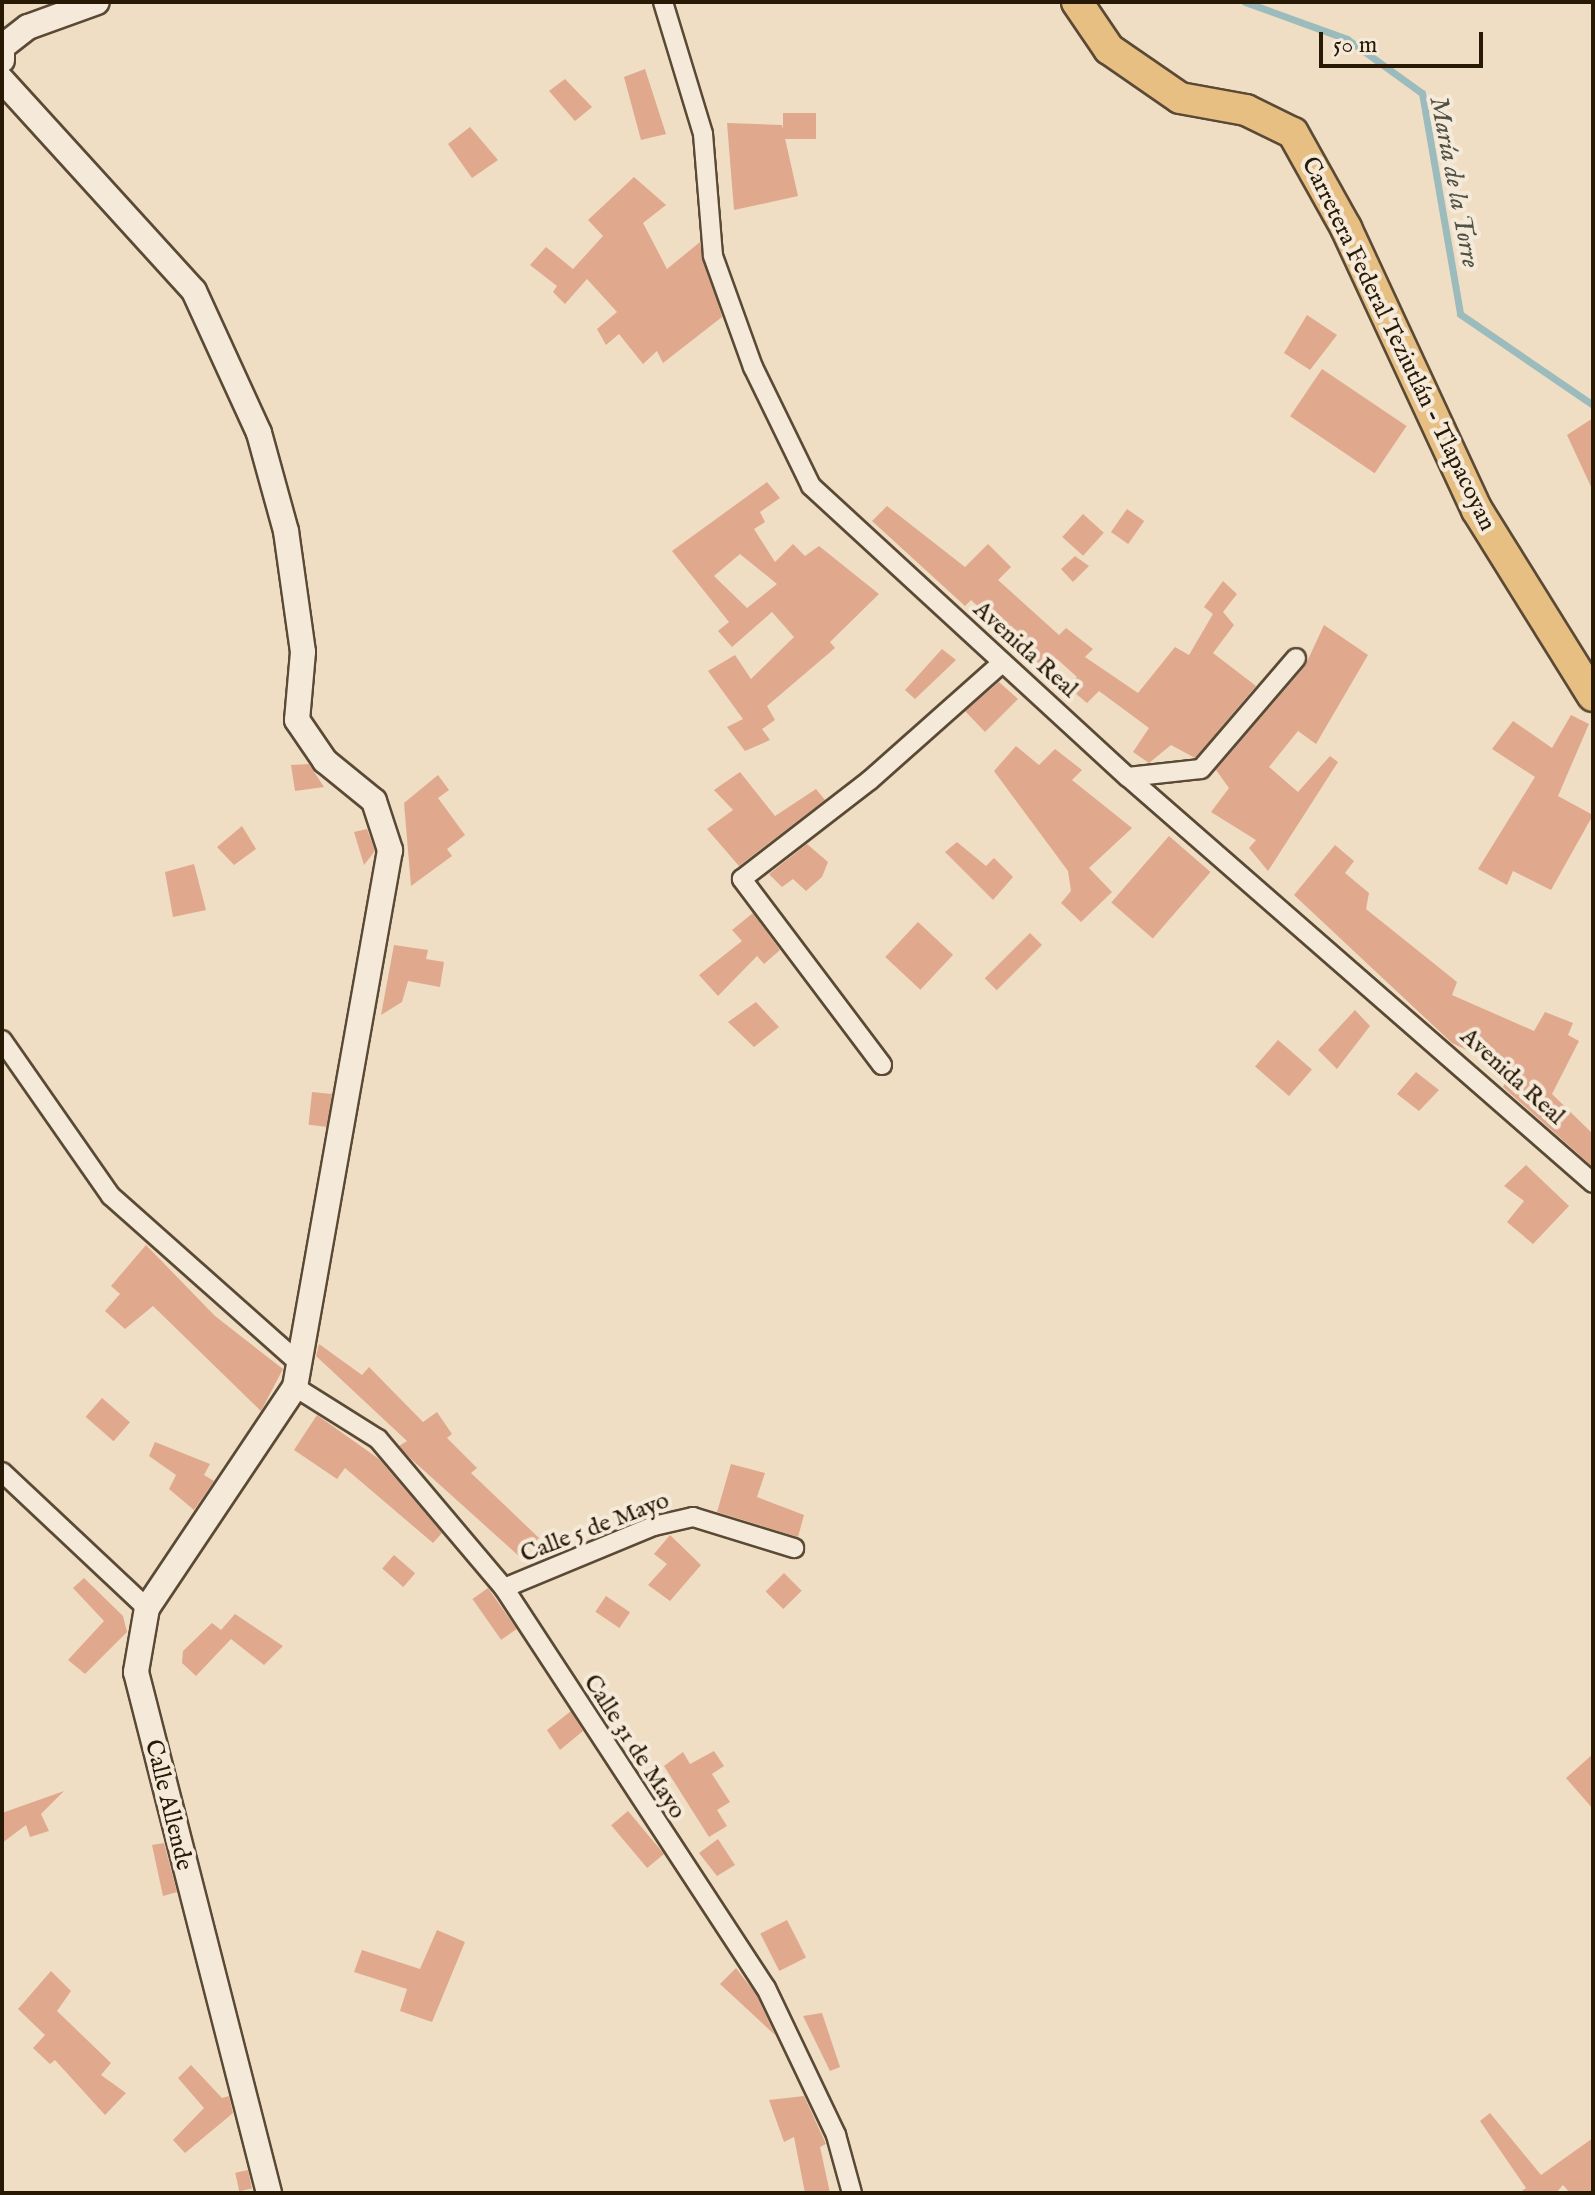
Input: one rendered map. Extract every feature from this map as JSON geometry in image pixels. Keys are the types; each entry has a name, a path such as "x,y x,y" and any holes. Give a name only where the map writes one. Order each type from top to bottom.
{"main road":[{"name":"Carretera Federal Teziutlán - Tlapacoyan","path":"1077,2 1109,49 1180,98 1246,110 1293,133 1346,228 1477,510 1593,696"}],"street":[{"path":"2,60 2,47 28,27 97,2"},
{"name":"Avenida Real","path":"663,2 703,134 713,256 753,367 811,486 1128,777 1593,1183"},
{"path":"2,80 194,291 259,433 286,531 303,652 297,720 325,761 374,801 390,850 295,1387 147,1608 2,1472"},
{"path":"1128,777 1201,769 1296,658"},
{"path":"882,1065 742,879 870,780 1002,663"},
{"path":"2,1040 111,1196 298,1362"},
{"name":"Calle 31 de Mayo","path":"295,1387 378,1439 504,1588 766,1988 836,2135 852,2193"},
{"name":"Calle 5 de Mayo","path":"504,1588 654,1526 693,1517 794,1548"},
{"name":"Calle Allende","path":"147,1608 136,1672 269,2193"}],"building":[{"path":"645,69 666,134 641,140 624,77"},
{"path":"565,79 592,107 575,121 549,91"},
{"path":"783,113 816,113 816,139 783,139"},
{"path":"727,123 782,125 798,196 734,210"},
{"path":"470,127 498,160 472,178 448,144"},
{"path":"634,177 666,205 643,223 667,269 700,242 722,317 663,363 657,351 643,364 619,334 606,345 597,329 617,312 587,279 565,304 553,292 557,286 530,265 546,247 573,269 603,236 588,220"},
{"path":"1307,315 1337,335 1310,370 1284,353"},
{"path":"1322,369 1407,426 1375,473 1290,416"},
{"path":"1593,418 1593,491 1567,435"},
{"path":"767,482 780,498 760,512 765,522 754,529 775,562 793,544 805,556 819,546 879,594 830,642 835,648 767,706 775,720 762,729 770,740 745,751 727,727 743,719 708,671 735,655 751,679 794,637 772,612 732,647 718,631 729,622 672,551","holes":["740,554 777,584 747,608 714,576"]},
{"path":"887,506 965,567 988,544 1011,567 998,580 1059,635 1066,628 1093,649 1085,657 1138,693 1175,647 1189,655 1213,614 1204,607 1223,581 1237,594 1223,612 1234,625 1213,653 1256,686 1195,758 1171,745 1149,763 1133,752 1149,728 1099,691 1087,703 1068,687 1077,677 1057,659 1046,670 971,600 965,606 872,521"},
{"path":"1127,509 1144,521 1128,544 1111,532"},
{"path":"1083,514 1104,533 1083,556 1062,537"},
{"path":"1075,556 1089,566 1073,582 1061,569"},
{"path":"1324,625 1368,655 1316,744 1298,731 1269,767 1298,792 1330,756 1338,762 1268,871 1249,848 1256,840 1211,812 1229,788 1216,770 1305,666"},
{"path":"942,649 956,660 915,699 905,690"},
{"path":"999,682 1018,699 985,732 965,711"},
{"path":"1571,715 1589,724 1558,796 1593,815 1551,890 1513,871 1507,885 1478,869 1535,777 1492,749 1513,721 1552,748"},
{"path":"1016,746 1039,765 1055,749 1082,770 1072,780 1132,828 1089,868 1112,892 1081,922 1061,903 1071,891 1068,871 994,771"},
{"path":"309,764 324,787 295,791 291,765"},
{"path":"740,772 775,816 816,789 825,800 739,866 707,829 733,810 714,790"},
{"path":"438,775 449,790 438,798 465,835 447,849 452,856 411,886 404,803"},
{"path":"242,826 256,849 234,865 217,847"},
{"path":"367,829 375,851 364,865 354,832"},
{"path":"1169,836 1211,872 1153,938 1111,902"},
{"path":"957,842 986,866 994,858 1013,877 993,900 945,852"},
{"path":"807,844 828,862 822,877 806,891 793,879 782,887 769,874"},
{"path":"1335,845 1354,861 1345,873 1369,893 1366,909 1457,982 1452,995 1534,1031 1545,1012 1573,1023 1568,1035 1579,1041 1552,1094 1593,1134 1593,1167 1503,1087 1511,1071 1452,1043 1294,895"},
{"path":"194,864 206,910 173,917 165,872"},
{"path":"753,913 780,950 764,964 757,956 718,996 699,975 742,941 732,930"},
{"path":"918,922 953,955 920,990 885,957"},
{"path":"1030,933 1042,945 997,990 985,978"},
{"path":"394,945 428,950 426,959 444,962 440,987 408,981 402,1002 381,1015"},
{"path":"756,1002 779,1027 754,1047 728,1022"},
{"path":"1355,1010 1370,1026 1337,1069 1318,1050"},
{"path":"1278,1040 1312,1070 1289,1096 1255,1066"},
{"path":"1416,1072 1439,1090 1419,1111 1397,1094"},
{"path":"312,1092 332,1094 328,1127 309,1125"},
{"path":"1526,1165 1569,1206 1533,1244 1507,1222 1524,1201 1504,1186"},
{"path":"146,1245 215,1316 283,1369 261,1411 153,1306 125,1329 105,1311 120,1294 111,1286"},
{"path":"319,1344 362,1375 369,1367 423,1422 437,1412 452,1434 447,1438 477,1468 471,1473 539,1538 520,1557 410,1458 399,1446 407,1441 316,1356"},
{"path":"102,1398 130,1422 114,1441 86,1417"},
{"path":"317,1415 379,1459 442,1533 433,1543 345,1468 337,1479 294,1450"},
{"path":"155,1442 210,1464 204,1475 214,1481 194,1510 169,1489 176,1475 149,1456"},
{"path":"731,1464 765,1473 757,1497 804,1515 798,1537 717,1512"},
{"path":"670,1535 701,1565 670,1601 648,1585 667,1564 654,1554"},
{"path":"394,1555 415,1573 403,1587 382,1569"},
{"path":"784,1573 802,1591 783,1609 766,1591"},
{"path":"84,1578 123,1616 127,1632 85,1674 68,1660 104,1621 73,1588"},
{"path":"488,1588 517,1629 501,1640 472,1599"},
{"path":"606,1596 630,1612 619,1628 595,1612"},
{"path":"235,1614 283,1646 264,1665 231,1639 196,1676 182,1663 183,1651 212,1623 221,1630"},
{"path":"571,1711 583,1731 560,1750 547,1730"},
{"path":"714,1751 724,1766 712,1774 730,1802 717,1810 727,1826 709,1837 664,1766 683,1752 690,1764"},
{"path":"1593,1754 1593,1809 1566,1778"},
{"path":"64,1791 41,1814 49,1831 30,1837 26,1825 2,1843 2,1813"},
{"path":"628,1811 664,1854 647,1868 611,1825"},
{"path":"718,1839 735,1865 717,1876 699,1853"},
{"path":"164,1843 177,1892 163,1896 152,1845"},
{"path":"787,1920 806,1957 779,1971 760,1934"},
{"path":"437,1930 465,1942 432,2022 400,2011 407,1989 354,1972 362,1950 420,1969"},
{"path":"736,1968 756,1994 775,2035 720,1984"},
{"path":"51,1971 71,1991 57,2011 111,2063 101,2075 126,2093 105,2115 55,2060 50,2064 33,2048 45,2035 18,2009"},
{"path":"822,2013 840,2067 830,2071 803,2016"},
{"path":"191,2065 222,2098 229,2096 233,2113 185,2153 173,2140 204,2108 178,2078"},
{"path":"804,2096 826,2144 820,2147 830,2193 805,2193 794,2137 784,2142 769,2100"},
{"path":"1490,2113 1541,2175 1593,2138 1593,2193 1570,2193 1563,2185 1556,2193 1519,2193 1526,2188 1480,2121"},
{"path":"248,2170 252,2189 239,2191 235,2173"}],"waterway":[{"name":"María de la Torre","path":"1245,2 1347,39 1422,93 1460,314 1593,405"}]}
